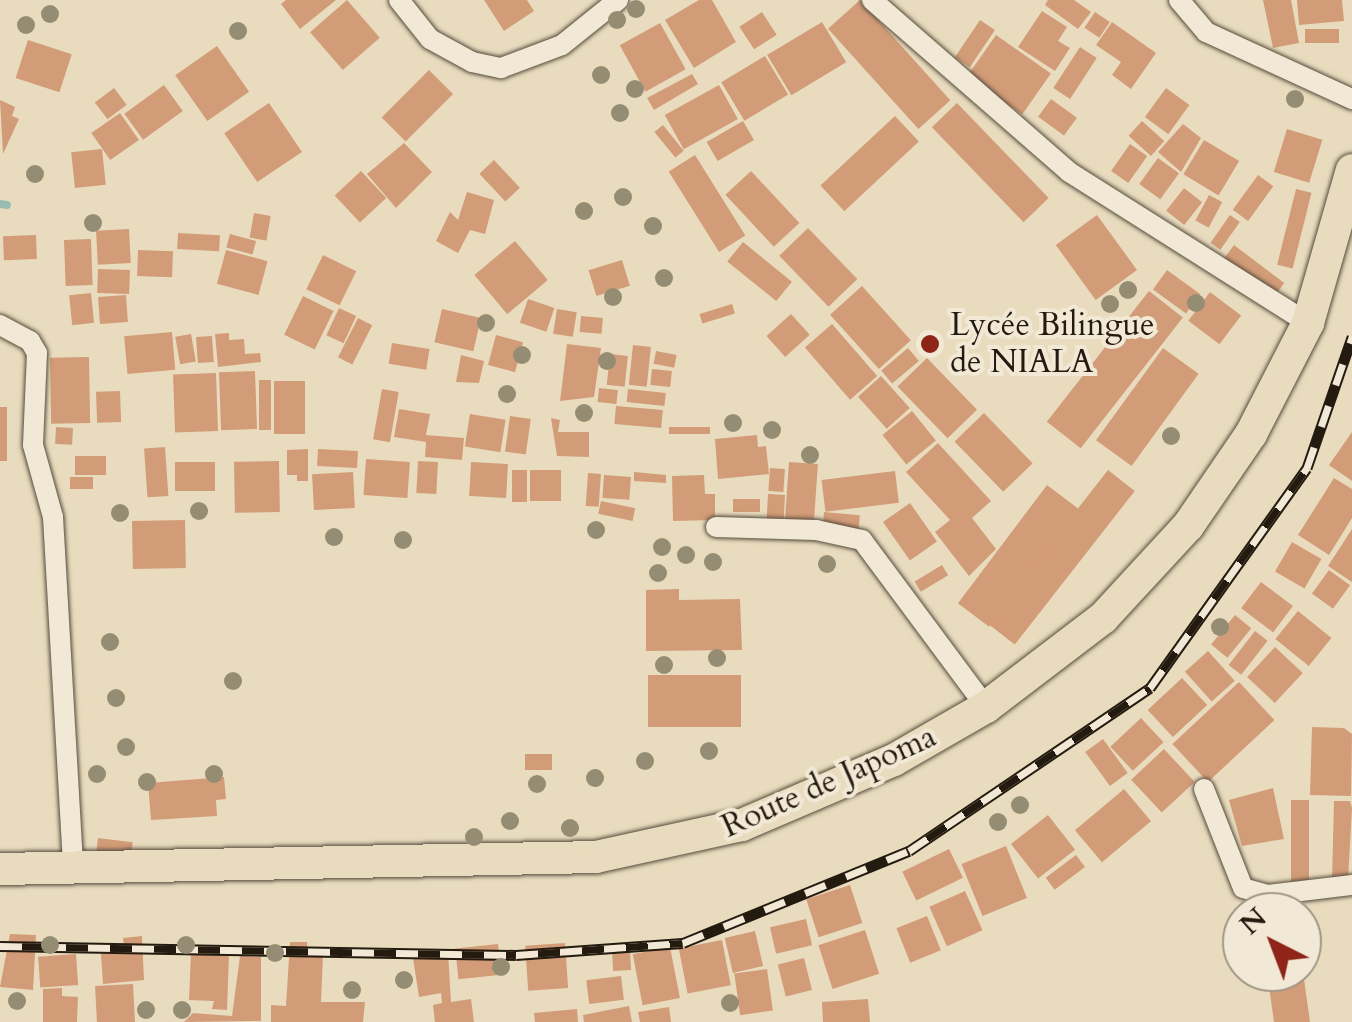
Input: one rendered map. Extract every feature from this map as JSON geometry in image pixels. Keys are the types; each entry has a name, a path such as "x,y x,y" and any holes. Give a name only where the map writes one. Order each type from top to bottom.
{"main road":[{"name":"Route de Japoma","path":"0,869 481,864 674,845 742,825 894,760 986,708 1104,618 1188,526 1251,434 1308,323 1352,170"}],"street":[{"path":"400,0 430,39 472,62 501,68 562,45 618,0"},
{"path":"872,0 1069,172 1308,323"},
{"path":"1180,0 1206,32 1352,99"},
{"path":"0,325 30,341 37,353 33,445 52,517 73,869"},
{"path":"716,526 816,530 862,540 986,708"},
{"path":"1204,789 1243,888 1268,895 1352,885"}],"building":[{"path":"286,0 336,0 300,29 281,4"},
{"path":"347,0 380,38 343,70 310,32"},
{"path":"484,0 527,0 534,11 504,31"},
{"path":"699,0 712,0 736,42 694,68 665,20"},
{"path":"860,0 950,100 918,129 828,29"},
{"path":"1048,0 1074,0 1091,12 1078,29 1045,5"},
{"path":"1263,0 1291,0 1299,43 1273,48"},
{"path":"1297,0 1342,0 1344,21 1299,25"},
{"path":"1042,11 1067,27 1058,41 1070,48 1055,71 1018,47"},
{"path":"762,12 777,35 754,49 739,27"},
{"path":"1095,12 1110,22 1099,38 1084,28"},
{"path":"980,20 995,30 970,67 955,57"},
{"path":"822,22 846,62 791,95 767,55"},
{"path":"1112,22 1156,53 1131,89 1112,75 1121,62 1096,45"},
{"path":"660,23 686,69 645,92 620,45"},
{"path":"1305,29 1339,29 1339,43 1305,43"},
{"path":"996,35 1051,73 1022,114 967,76"},
{"path":"28,40 72,54 59,92 16,78"},
{"path":"217,46 249,92 207,121 175,75"},
{"path":"1080,47 1097,58 1070,99 1053,88"},
{"path":"765,56 788,95 744,121 721,82"},
{"path":"429,70 453,94 406,141 382,117"},
{"path":"692,74 698,84 654,110 647,98"},
{"path":"164,85 183,111 143,140 124,114"},
{"path":"719,85 738,119 684,149 665,115"},
{"path":"114,88 127,105 107,119 95,102"},
{"path":"1166,88 1189,105 1168,134 1145,117"},
{"path":"1051,99 1077,118 1064,136 1038,117"},
{"path":"0,100 15,107 12,116 19,119 3,154"},
{"path":"269,103 302,152 257,182 224,133"},
{"path":"957,103 1049,198 1024,222 932,127"},
{"path":"120,113 139,140 110,160 91,133"},
{"path":"895,116 919,142 844,211 820,186"},
{"path":"743,121 754,140 718,161 707,142"},
{"path":"1142,121 1164,141 1151,156 1129,136"},
{"path":"1183,124 1201,138 1181,172 1158,152"},
{"path":"663,125 684,151 675,158 654,132"},
{"path":"1287,129 1322,140 1309,183 1274,172"},
{"path":"1204,140 1239,161 1219,195 1183,174"},
{"path":"404,143 432,172 396,208 367,174"},
{"path":"1130,144 1147,156 1128,183 1111,171"},
{"path":"102,149 106,185 75,188 71,152"},
{"path":"695,155 745,236 719,252 669,171"},
{"path":"1158,158 1179,173 1160,199 1139,184"},
{"path":"494,160 520,188 505,201 479,174"},
{"path":"361,171 386,198 360,223 335,196"},
{"path":"751,171 799,223 774,247 725,195"},
{"path":"1258,175 1273,186 1248,221 1233,210"},
{"path":"1184,188 1202,202 1184,225 1166,211"},
{"path":"1296,189 1312,193 1293,269 1277,265"},
{"path":"467,192 494,200 485,234 470,230 458,253 436,241 450,212 458,220"},
{"path":"1209,195 1222,202 1209,228 1195,221"},
{"path":"254,213 271,216 266,241 250,238"},
{"path":"1097,215 1137,270 1096,300 1056,245"},
{"path":"1230,215 1240,222 1220,250 1210,243"},
{"path":"808,228 857,279 829,307 779,256"},
{"path":"129,229 131,263 98,265 96,231"},
{"path":"178,233 220,235 219,251 177,249"},
{"path":"230,234 256,241 252,255 226,248"},
{"path":"36,235 37,259 4,260 3,236"},
{"path":"91,239 93,285 66,286 64,240"},
{"path":"515,241 548,280 507,314 474,275"},
{"path":"743,242 792,282 776,301 727,261"},
{"path":"1234,245 1284,283 1275,296 1224,258"},
{"path":"138,250 173,251 172,277 137,276"},
{"path":"226,250 268,261 258,295 217,284"},
{"path":"323,255 356,271 340,305 306,289"},
{"path":"622,260 630,286 596,296 589,270"},
{"path":"98,269 130,270 129,294 97,293"},
{"path":"1167,270 1200,294 1186,314 1153,289"},
{"path":"862,286 911,340 879,369 830,315"},
{"path":"1149,291 1183,317 1081,448 1047,422"},
{"path":"1210,292 1241,315 1219,344 1188,321"},
{"path":"91,293 94,323 72,325 69,295"},
{"path":"126,295 128,322 100,324 98,297"},
{"path":"303,296 334,311 315,350 284,335"},
{"path":"528,299 554,308 546,332 520,323"},
{"path":"732,304 735,314 702,324 699,314"},
{"path":"339,308 356,316 344,343 326,335"},
{"path":"442,309 481,318 473,351 434,342"},
{"path":"557,309 577,312 573,337 553,334"},
{"path":"791,314 810,335 785,357 766,336"},
{"path":"581,316 603,318 602,334 580,332"},
{"path":"358,318 372,325 352,364 338,357"},
{"path":"832,324 877,376 850,400 805,348"},
{"path":"172,332 175,370 127,374 124,336"},
{"path":"229,333 229,340 244,339 245,354 260,353 261,362 218,367 215,334"},
{"path":"191,334 196,362 180,364 175,337"},
{"path":"496,335 523,342 515,372 488,365"},
{"path":"212,336 214,362 198,363 196,337"},
{"path":"392,343 430,349 426,370 389,364"},
{"path":"567,344 601,348 594,397 560,401"},
{"path":"633,345 651,347 647,387 629,385"},
{"path":"908,348 919,361 892,384 881,370"},
{"path":"1163,348 1199,374 1132,466 1096,440"},
{"path":"656,351 677,355 674,368 654,364"},
{"path":"610,354 628,356 625,387 607,385"},
{"path":"461,355 484,361 479,383 456,382"},
{"path":"89,357 90,423 51,424 50,358"},
{"path":"927,358 977,410 948,438 898,386"},
{"path":"652,369 672,371 670,387 650,385"},
{"path":"255,371 257,429 221,430 219,372"},
{"path":"216,373 218,431 175,432 173,375"},
{"path":"881,376 910,408 887,429 858,397"},
{"path":"259,380 271,380 271,430 259,430"},
{"path":"274,381 305,381 305,434 274,434"},
{"path":"599,388 618,390 616,404 598,402"},
{"path":"382,389 399,392 390,442 373,439"},
{"path":"628,389 666,393 664,406 627,402"},
{"path":"120,391 121,422 97,423 96,392"},
{"path":"616,406 663,410 661,428 614,424"},
{"path":"0,407 7,407 7,461 0,461"},
{"path":"399,409 430,414 426,435 464,438 462,460 425,457 426,442 394,437"},
{"path":"912,411 936,441 906,464 882,435"},
{"path":"984,413 1033,463 1003,492 955,441"},
{"path":"470,414 506,420 500,452 465,447"},
{"path":"510,416 531,419 526,455 505,452"},
{"path":"551,418 560,420 558,432 589,432 589,457 557,456"},
{"path":"56,427 73,428 72,445 55,444"},
{"path":"669,427 710,427 710,434 669,434"},
{"path":"1352,432 1352,481 1329,465"},
{"path":"757,435 758,447 766,446 769,474 718,479 715,439"},
{"path":"938,443 991,501 972,518 996,549 969,576 935,532 950,520 906,472"},
{"path":"165,447 168,496 147,497 144,448"},
{"path":"308,449 308,481 297,481 297,475 287,475 287,450"},
{"path":"318,449 358,451 357,468 317,466"},
{"path":"75,456 106,456 106,475 75,475"},
{"path":"366,459 410,462 407,498 363,495"},
{"path":"279,461 280,512 235,513 234,462"},
{"path":"418,461 438,462 436,494 416,493"},
{"path":"175,462 215,462 215,491 175,491"},
{"path":"471,462 508,464 506,498 469,496"},
{"path":"789,462 818,464 814,524 785,522"},
{"path":"770,468 785,469 783,492 768,491"},
{"path":"512,470 527,470 527,502 512,502"},
{"path":"530,470 561,470 561,501 530,501"},
{"path":"1108,470 1135,491 1015,645 988,624"},
{"path":"895,471 899,503 825,512 822,480"},
{"path":"353,472 355,508 314,510 312,474"},
{"path":"634,472 666,475 666,483 634,481"},
{"path":"588,473 601,474 599,507 586,506"},
{"path":"604,475 631,477 629,500 602,498"},
{"path":"704,475 705,494 715,494 715,520 673,521 672,476"},
{"path":"70,477 93,477 93,489 70,489"},
{"path":"1334,478 1352,489 1352,518 1329,555 1298,535"},
{"path":"1047,485 1078,508 989,627 958,603"},
{"path":"768,494 785,495 783,526 766,525"},
{"path":"733,499 760,499 760,512 733,512"},
{"path":"601,501 635,508 633,521 598,514"},
{"path":"910,503 937,542 910,560 883,522"},
{"path":"824,512 860,515 859,530 823,527"},
{"path":"185,520 186,568 133,569 132,521"},
{"path":"1352,529 1352,582 1328,566"},
{"path":"1292,542 1321,559 1304,588 1275,571"},
{"path":"942,565 948,575 921,592 915,581"},
{"path":"1329,570 1350,585 1333,609 1312,593"},
{"path":"1261,582 1293,606 1273,632 1241,608"},
{"path":"679,589 679,600 740,599 742,650 646,651 646,590"},
{"path":"1298,611 1331,638 1309,666 1275,639"},
{"path":"1235,615 1251,628 1227,658 1211,645"},
{"path":"1255,631 1268,641 1241,675 1229,665"},
{"path":"1275,647 1303,673 1275,703 1247,677"},
{"path":"1208,651 1235,681 1212,701 1185,672"},
{"path":"648,675 741,675 741,727 648,727"},
{"path":"1182,678 1207,705 1173,737 1148,710"},
{"path":"1239,682 1274,720 1208,782 1172,744"},
{"path":"1141,718 1164,742 1133,771 1110,747"},
{"path":"1312,727 1344,728 1352,734 1351,796 1310,795"},
{"path":"1103,739 1128,773 1110,786 1085,752"},
{"path":"1164,749 1195,782 1162,813 1131,780"},
{"path":"525,754 552,754 552,770 525,770"},
{"path":"224,777 226,799 216,800 217,816 151,820 148,783"},
{"path":"1273,788 1284,839 1242,846 1229,800"},
{"path":"1124,789 1151,821 1102,862 1075,830"},
{"path":"1291,800 1309,800 1309,883 1291,883"},
{"path":"1334,801 1350,801 1352,808 1348,880 1332,879"},
{"path":"1048,815 1075,850 1038,879 1011,844"},
{"path":"98,838 133,842 131,855 96,851"},
{"path":"1006,846 1027,898 982,916 961,864"},
{"path":"949,849 963,878 916,901 902,872"},
{"path":"1076,855 1085,867 1055,890 1046,878"},
{"path":"850,885 862,923 819,937 806,899"},
{"path":"965,891 982,930 947,946 929,907"},
{"path":"927,916 941,950 910,963 896,928"},
{"path":"806,919 812,945 776,954 770,927"},
{"path":"865,930 879,974 833,989 818,945"},
{"path":"755,931 763,966 733,973 725,938"},
{"path":"10,934 36,935 33,990 0,987"},
{"path":"142,936 144,980 103,984 101,954 125,952 123,938"},
{"path":"722,940 731,985 688,994 679,948"},
{"path":"290,942 307,942 308,953 323,954 321,1002 365,1002 363,1022 271,1022 271,1005 286,1006"},
{"path":"565,943 568,988 528,991 525,946"},
{"path":"498,944 501,975 458,979 455,948"},
{"path":"670,947 680,998 643,1005 633,954"},
{"path":"630,950 631,970 613,971 612,951"},
{"path":"448,952 451,1002 471,999 474,1022 435,1022 433,1005 442,1003 441,993 419,997 413,958"},
{"path":"191,953 229,955 227,1010 212,1009 214,1001 189,1000"},
{"path":"76,954 78,985 40,988 38,957"},
{"path":"240,956 261,957 261,1021 184,1022 193,1013 232,1016"},
{"path":"804,958 812,990 786,997 778,965"},
{"path":"767,969 773,1011 740,1015 734,974"},
{"path":"621,976 624,1000 589,1004 586,980"},
{"path":"133,984 135,1022 97,1022 95,986"},
{"path":"62,988 62,996 78,997 77,1022 43,1022 43,989"},
{"path":"1270,992 1306,992 1310,1022 1274,1022"},
{"path":"868,999 870,1022 823,1022 822,1002"},
{"path":"629,1006 632,1022 584,1022 583,1015"},
{"path":"669,1007 671,1022 640,1022 638,1012"},
{"path":"577,1009 578,1022 535,1022 534,1013"}],"waterway":[{"path":"0,204 7,205"}],"railway":[{"path":"0,946 516,955 683,943 909,851 1150,688 1307,468 1352,337"}],"place":[{"name":"Lycée Bilingue de NIALA","path":"930,344"}]}
